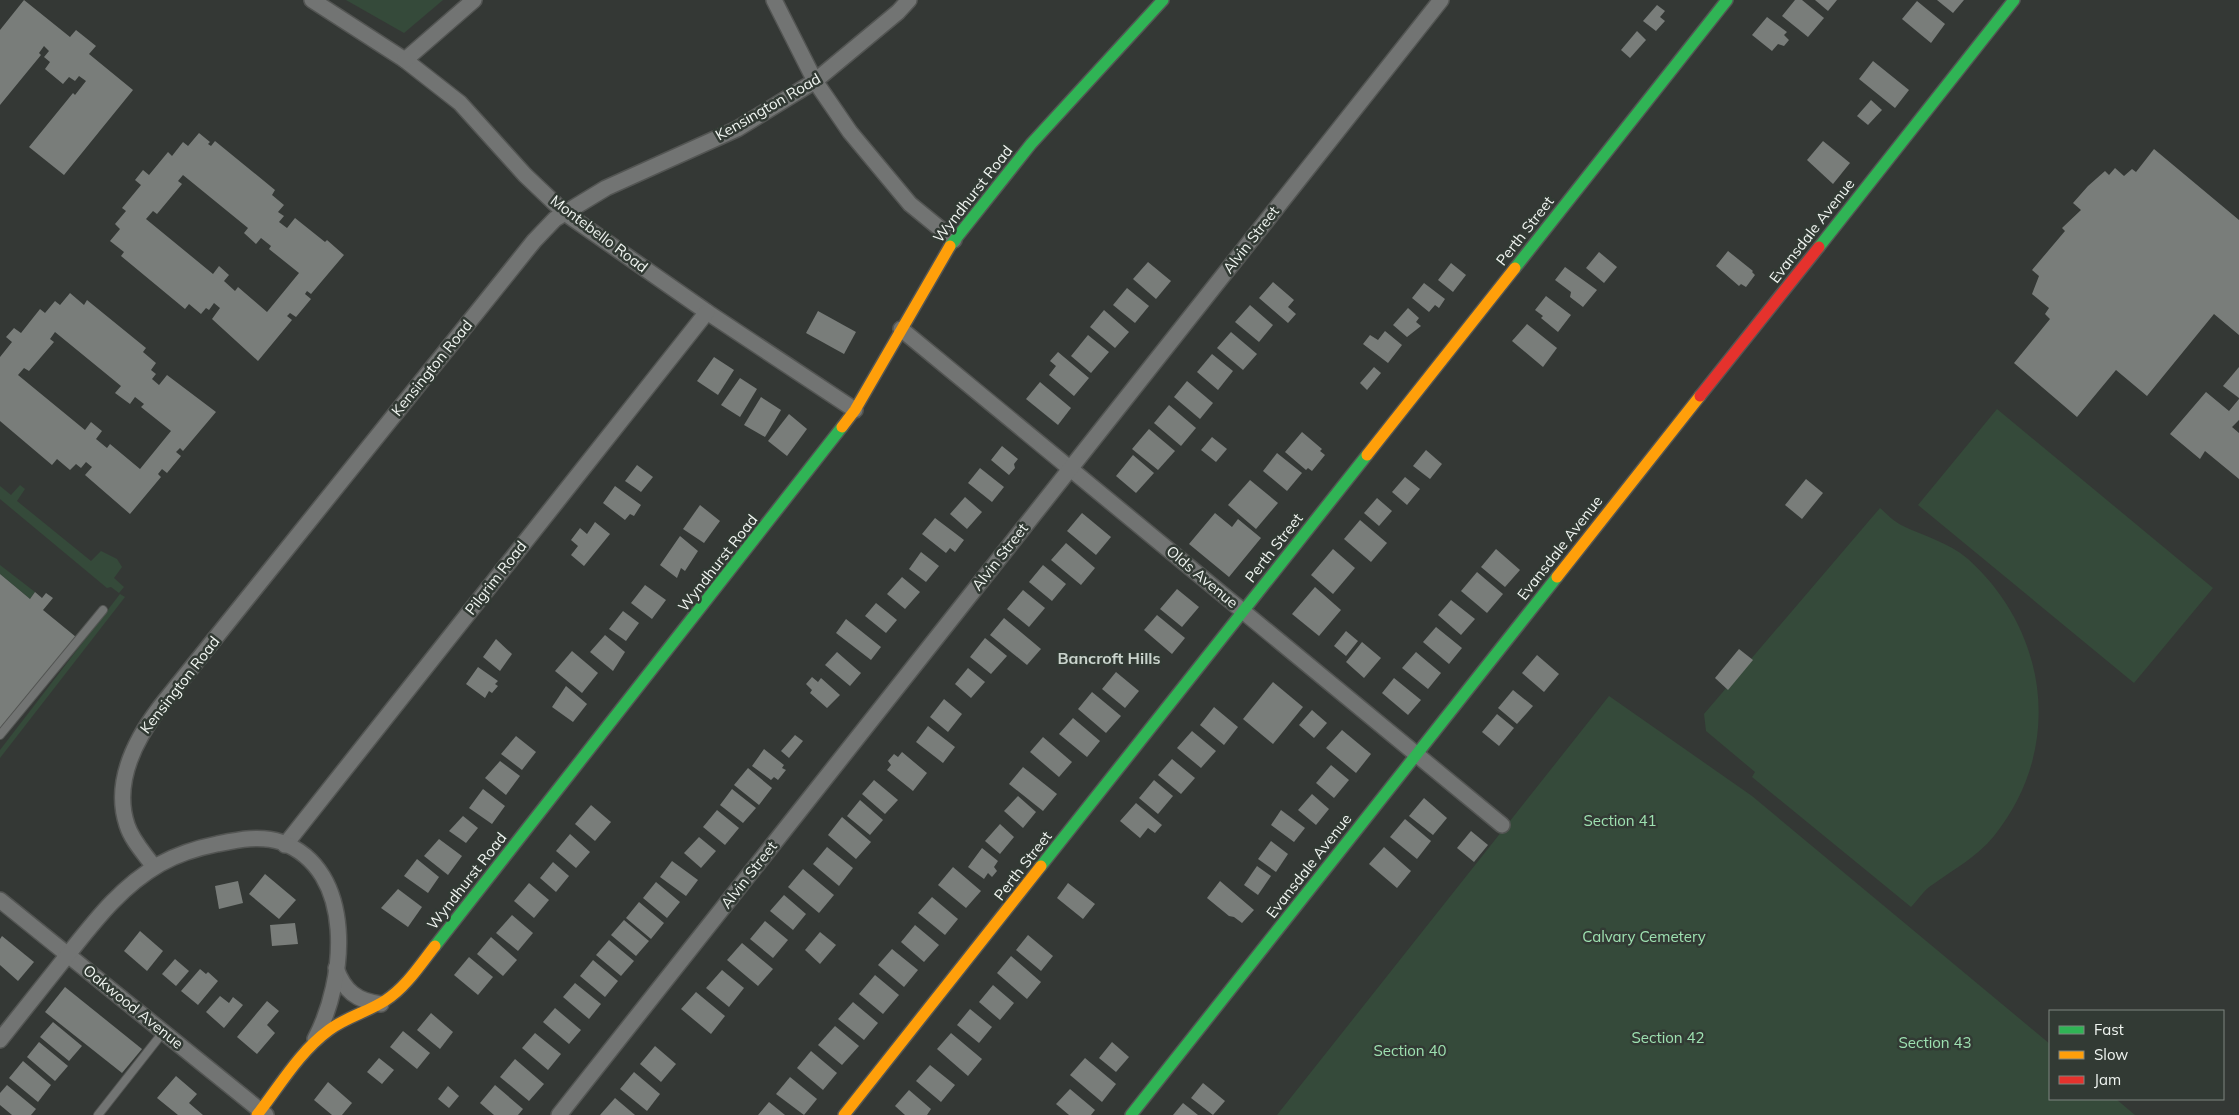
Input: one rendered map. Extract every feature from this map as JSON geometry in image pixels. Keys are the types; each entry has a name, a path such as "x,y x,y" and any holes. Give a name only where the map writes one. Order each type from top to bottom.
{"street":[{"name":"Montebello Road","path":"312,0 405,60 460,103 525,175 566,213 707,312 855,410"},
{"path":"405,60 474,0"},
{"path":"774,0 815,81 867,156 910,204 954,240"},
{"name":"Kensington Road","path":"154,867 132,836 124,812 124,783 127,768 143,732 160,707 534,241 555,219 606,188 737,129 815,81 898,12 909,0"},
{"name":"Wyndhurst Road","path":"261,1114 312,1046 331,1029 396,995 415,972 809,472 855,410 954,240 1031,144 1163,0"},
{"name":"Alvin Street","path":"559,1115 1441,0"},
{"name":"Perth Street","path":"844,1115 1727,0"},
{"name":"Evansdale Avenue","path":"1130,1115 2014,0"},
{"name":"Pilgrim Road","path":"285,844 707,312"},
{"name":"Olds Avenue","path":"901,329 1502,825"},
{"path":"0,1040 115,898 142,875 174,856 191,850 234,840 267,840 285,844 303,854 325,878 333,901 338,924 336,968 328,1010 312,1046"},
{"name":"Oakwood Avenue","path":"0,900 164,1031 261,1114"},
{"path":"336,968 346,990 362,1001 381,1004"}],"lane":[{"path":"0,735 103,610"},
{"path":"98,1115 164,1031"}],"green space":[{"path":"346,0 443,0 404,33"},
{"path":"1997,409 2213,588 2134,683 1918,505"},
{"path":"20,485 25,489 17,501 91,561 101,551 117,559 122,567 114,578 124,587 119,593 111,587 107,588 0,499 0,486 11,495"},
{"path":"1880,508 1901,525 1960,553 1995,588 2016,621 2030,656 2038,692 2038,729 2031,766 2016,802 1994,836 1973,857 1929,887 1911,907 1752,777 1755,772 1706,731 1704,714"},
{"path":"0,565 35,592 30,599 0,574"},
{"path":"120,594 125,597 0,758 0,750"},
{"name":"Calvary Cemetery","path":"1609,696 1752,796 2049,1043 2049,1100 2117,1100 2135,1115 1277,1115"}],"building":[{"path":"24,0 70,37 76,30 96,46 89,54 133,90 64,175 29,147 73,93 75,95 86,81 79,76 75,81 69,77 63,84 45,69 50,62 44,57 49,51 44,46 39,53 41,55 0,105 0,30"},
{"path":"1795,0 1802,0 1824,18 1808,37 1782,16"},
{"path":"1815,0 1837,0 1828,11"},
{"path":"1937,0 1964,0 1953,13"},
{"path":"1917,1 1945,24 1931,43 1902,19"},
{"path":"1657,5 1665,11 1660,17 1665,21 1656,31 1643,21"},
{"path":"1767,17 1787,32 1784,35 1789,40 1784,46 1778,44 1772,51 1752,35"},
{"path":"1637,31 1646,40 1630,58 1621,50"},
{"path":"1873,61 1909,90 1895,108 1859,79"},
{"path":"1871,100 1882,110 1868,125 1857,116"},
{"path":"199,133 210,142 208,144 211,146 215,141 275,190 272,195 284,205 278,212 284,216 279,222 287,228 295,218 325,242 327,240 344,255 311,294 307,291 305,294 311,299 296,317 290,313 287,316 292,320 258,361 212,319 220,308 214,303 209,310 206,308 201,314 189,304 185,309 121,256 124,252 110,241 120,229 115,224 126,211 122,208 141,185 135,180 143,170 149,175 168,152 172,156 183,142 188,146","holes":["183,175 248,228 244,233 256,244 261,238 271,246 269,249 299,273 267,312 238,287 235,291 224,281 229,275 219,266 213,274 146,219 153,211 157,214 182,184 178,181"]},
{"path":"1823,141 1850,163 1833,184 1807,160"},
{"path":"2154,149 2239,220 2239,335 2214,314 2147,396 2116,370 2077,417 2014,363 2050,319 2045,314 2049,308 2032,294 2039,276 2032,270 2065,231 2062,228 2081,210 2073,203 2088,186 2105,171 2109,175 2115,168 2124,176 2132,169 2136,172"},
{"path":"1728,251 1753,271 1755,275 1746,287 1741,284 1739,286 1716,266"},
{"path":"1599,252 1617,267 1604,283 1586,268"},
{"path":"1148,262 1171,281 1156,299 1133,279"},
{"path":"1451,263 1466,275 1453,292 1438,280"},
{"path":"1565,267 1597,290 1583,307 1570,297 1571,292 1555,280"},
{"path":"1273,282 1294,300 1288,307 1296,314 1288,323 1259,298"},
{"path":"1424,283 1445,299 1439,308 1435,305 1429,312 1412,298"},
{"path":"1127,288 1149,306 1135,323 1113,305"},
{"path":"70,293 84,305 87,300 146,348 143,352 156,363 151,370 156,374 152,379 159,385 167,375 216,412 183,451 180,448 176,452 181,456 167,473 162,469 158,474 161,477 130,514 85,475 92,467 86,462 81,468 76,464 70,470 57,459 52,465 0,421 0,357 12,342 6,337 14,328 21,333 40,309 45,313 55,301 60,305","holes":["55,332 121,386 115,393 130,404 135,397 144,404 141,407 171,431 140,469 110,444 107,448 96,439 102,431 91,422 85,430 18,375 24,368 29,371 54,342 50,339"]},
{"path":"1546,296 1571,315 1558,332 1541,318 1543,316 1535,310"},
{"path":"1250,305 1273,325 1259,342 1235,322"},
{"path":"1408,308 1419,318 1416,322 1421,326 1407,337 1393,325"},
{"path":"1104,310 1129,332 1115,348 1090,327"},
{"path":"818,311 856,332 844,354 806,333"},
{"path":"1527,324 1557,348 1543,367 1512,341"},
{"path":"1385,331 1402,345 1388,363 1363,344 1370,335 1378,340"},
{"path":"1231,332 1257,354 1243,370 1217,348"},
{"path":"1088,335 1109,352 1091,373 1071,356"},
{"path":"1058,352 1089,378 1074,396 1049,375 1056,366 1050,361"},
{"path":"1212,354 1233,371 1218,390 1197,372"},
{"path":"714,357 734,370 718,395 697,381"},
{"path":"1374,367 1381,373 1367,390 1360,383"},
{"path":"2239,367 2239,398 2223,386"},
{"path":"740,378 757,389 740,417 721,405"},
{"path":"1187,381 1213,403 1200,419 1174,397"},
{"path":"1040,382 1071,408 1058,425 1026,399"},
{"path":"2206,392 2229,411 2239,399 2239,420 2232,427 2239,433 2239,479 2205,451 2200,459 2170,434"},
{"path":"761,397 781,410 765,437 744,425"},
{"path":"1169,405 1196,428 1181,446 1154,423"},
{"path":"789,414 807,429 787,456 768,441"},
{"path":"1149,429 1175,451 1158,470 1132,449"},
{"path":"1302,432 1322,449 1320,451 1325,455 1312,471 1308,468 1306,470 1285,452"},
{"path":"1212,437 1227,449 1216,462 1201,450"},
{"path":"1002,446 1018,459 1014,464 1015,468 1009,475 991,460"},
{"path":"1426,450 1442,464 1430,479 1413,466"},
{"path":"1277,453 1302,473 1287,491 1263,471"},
{"path":"1133,455 1154,473 1136,493 1116,476"},
{"path":"637,465 653,477 641,492 625,481"},
{"path":"980,468 1004,487 992,502 968,483"},
{"path":"1405,477 1420,489 1407,505 1392,492"},
{"path":"1806,479 1823,493 1802,519 1785,505"},
{"path":"1250,480 1278,503 1256,529 1228,505"},
{"path":"615,486 641,505 634,516 630,514 625,520 603,503"},
{"path":"965,497 982,512 967,529 950,514"},
{"path":"1377,498 1392,511 1379,526 1364,513"},
{"path":"700,505 720,521 704,543 683,529"},
{"path":"1082,513 1111,537 1096,555 1067,531"},
{"path":"1215,513 1232,527 1238,519 1261,538 1229,577 1189,544"},
{"path":"935,518 964,540 955,552 950,548 946,553 922,534"},
{"path":"1360,520 1387,543 1371,562 1344,539"},
{"path":"595,522 610,534 584,566 571,555 578,546 571,540 580,528 587,534"},
{"path":"680,536 698,551 685,571 681,568 677,578 660,565"},
{"path":"1066,543 1095,568 1081,585 1051,560"},
{"path":"1333,549 1355,568 1333,594 1311,575"},
{"path":"1496,549 1520,570 1505,587 1481,567"},
{"path":"921,552 939,566 926,582 909,569"},
{"path":"1043,565 1066,584 1052,601 1029,582"},
{"path":"1477,572 1503,594 1487,613 1461,591"},
{"path":"0,574 30,599 35,592 42,598 46,593 53,598 43,610 76,637 0,728"},
{"path":"902,577 920,592 905,609 887,594"},
{"path":"645,585 666,600 652,619 631,603"},
{"path":"1315,587 1341,610 1319,636 1292,614"},
{"path":"1177,589 1199,607 1182,627 1160,609"},
{"path":"1023,590 1045,608 1029,627 1007,609"},
{"path":"1451,600 1475,619 1461,635 1438,615"},
{"path":"876,603 897,620 886,633 865,616"},
{"path":"623,611 639,623 626,641 609,629"},
{"path":"1157,615 1185,638 1172,654 1144,630"},
{"path":"1004,618 1041,649 1027,665 990,635"},
{"path":"846,619 881,647 871,660 836,633"},
{"path":"1436,627 1462,648 1449,664 1423,642"},
{"path":"1346,631 1358,641 1346,656 1334,646"},
{"path":"605,635 625,652 613,671 590,652"},
{"path":"985,638 1007,656 991,674 970,657"},
{"path":"496,639 512,654 500,671 483,657"},
{"path":"1362,642 1381,658 1364,678 1346,662"},
{"path":"1739,649 1753,660 1728,690 1715,678"},
{"path":"572,651 598,673 582,693 555,671"},
{"path":"837,652 861,673 850,686 825,665"},
{"path":"1416,652 1441,673 1428,689 1402,668"},
{"path":"1537,655 1559,674 1544,692 1522,673"},
{"path":"478,667 498,681 495,684 498,686 492,693 489,691 485,698 466,684"},
{"path":"968,668 985,682 971,698 955,684"},
{"path":"1116,672 1139,691 1125,708 1102,689"},
{"path":"812,677 818,682 821,678 840,695 827,708 810,693 812,690 806,684"},
{"path":"1394,678 1421,700 1408,715 1382,693"},
{"path":"1273,682 1303,707 1273,744 1243,719"},
{"path":"566,686 587,704 573,722 552,707"},
{"path":"1513,690 1533,706 1517,724 1498,708"},
{"path":"1092,692 1121,716 1106,733 1078,709"},
{"path":"944,699 962,714 948,732 930,717"},
{"path":"1214,707 1238,727 1224,745 1200,725"},
{"path":"1312,710 1327,723 1314,738 1299,725"},
{"path":"1497,714 1514,728 1499,746 1482,732"},
{"path":"1073,718 1100,741 1087,757 1059,734"},
{"path":"928,726 955,747 943,763 916,742"},
{"path":"1342,730 1371,754 1356,773 1326,748"},
{"path":"1192,731 1216,751 1201,768 1177,748"},
{"path":"795,735 803,741 789,758 781,751"},
{"path":"516,736 536,752 522,770 501,754"},
{"path":"1043,737 1072,762 1059,777 1030,752"},
{"path":"764,749 784,765 782,768 786,770 778,780 774,777 771,780 752,766"},
{"path":"902,752 927,773 913,791 887,770 891,765 888,761 894,754 898,757"},
{"path":"1172,759 1195,778 1181,794 1158,775"},
{"path":"500,761 520,776 506,795 485,778"},
{"path":"1331,765 1349,780 1334,798 1316,783"},
{"path":"1023,767 1057,794 1043,811 1009,784"},
{"path":"748,768 772,788 759,805 734,785"},
{"path":"874,780 898,800 885,814 862,794"},
{"path":"1154,780 1173,796 1158,814 1139,798"},
{"path":"483,789 505,806 492,824 469,808"},
{"path":"732,789 756,808 743,823 720,805"},
{"path":"1312,794 1329,809 1316,825 1298,810"},
{"path":"1018,796 1036,812 1023,828 1004,811"},
{"path":"1424,798 1447,818 1433,835 1409,816"},
{"path":"860,800 883,820 870,835 847,816"},
{"path":"1136,803 1162,825 1155,833 1148,828 1140,838 1120,821"},
{"path":"591,805 611,822 595,841 575,824"},
{"path":"717,810 739,828 725,845 703,827"},
{"path":"1281,810 1305,828 1294,842 1271,825"},
{"path":"463,816 478,828 466,843 449,831"},
{"path":"842,817 871,842 856,859 828,835"},
{"path":"1405,819 1431,841 1417,859 1390,837"},
{"path":"1000,824 1014,837 1000,854 985,841"},
{"path":"1471,831 1488,845 1474,862 1457,848"},
{"path":"570,834 590,852 576,868 556,851"},
{"path":"699,837 716,851 701,868 684,853"},
{"path":"439,839 462,856 448,875 424,856"},
{"path":"1271,841 1288,854 1276,872 1258,859"},
{"path":"827,847 853,868 839,886 813,864"},
{"path":"1384,847 1411,871 1397,888 1369,864"},
{"path":"982,848 998,861 994,867 997,871 992,877 988,873 984,879 968,867"},
{"path":"417,859 439,877 428,893 404,876"},
{"path":"672,861 698,880 686,896 660,877"},
{"path":"553,862 569,876 556,892 540,878"},
{"path":"1257,866 1271,876 1258,895 1244,885"},
{"path":"953,867 981,891 966,908 938,885"},
{"path":"803,869 834,895 819,913 788,887"},
{"path":"265,874 296,900 279,919 249,894"},
{"path":"238,881 243,903 219,909 215,886"},
{"path":"1220,881 1254,910 1242,923 1229,916 1207,898"},
{"path":"656,882 680,902 667,918 643,898"},
{"path":"529,883 549,900 534,918 514,901"},
{"path":"1068,883 1095,904 1083,919 1057,898"},
{"path":"398,889 422,907 408,927 381,908"},
{"path":"784,895 806,914 793,930 770,911"},
{"path":"932,897 958,919 945,935 918,913"},
{"path":"639,902 664,923 651,939 626,918"},
{"path":"512,915 533,933 518,951 496,933"},
{"path":"624,920 649,941 636,956 611,935"},
{"path":"765,921 788,940 773,958 750,939"},
{"path":"295,923 298,944 272,946 270,925"},
{"path":"915,925 939,945 924,962 901,942"},
{"path":"140,931 163,951 147,971 124,951"},
{"path":"820,932 836,945 820,964 805,950"},
{"path":"1028,935 1053,956 1041,971 1016,950"},
{"path":"2,936 34,962 18,981 0,965 0,939"},
{"path":"491,937 517,960 503,976 477,954"},
{"path":"609,940 634,961 621,976 596,955"},
{"path":"742,943 773,969 758,986 727,960"},
{"path":"892,949 918,970 904,987 878,965"},
{"path":"1011,956 1041,982 1027,999 997,973"},
{"path":"469,957 493,977 478,995 454,975"},
{"path":"175,959 189,971 176,986 162,974"},
{"path":"593,960 618,981 605,997 580,976"},
{"path":"200,969 206,974 208,972 218,981 198,1005 181,991"},
{"path":"722,970 744,988 729,1007 706,988"},
{"path":"875,975 899,995 883,1014 859,994"},
{"path":"575,983 601,1004 589,1019 563,997"},
{"path":"993,985 1014,1003 1000,1020 979,1002"},
{"path":"65,987 142,1049 122,1073 45,1012"},
{"path":"696,992 725,1016 711,1034 681,1009"},
{"path":"220,996 229,1003 233,997 243,1005 224,1028 206,1012"},
{"path":"267,1001 279,1011 267,1025 275,1033 257,1054 237,1037"},
{"path":"853,1002 878,1023 864,1040 838,1019"},
{"path":"555,1008 581,1030 569,1044 543,1022"},
{"path":"970,1009 992,1027 979,1043 957,1025"},
{"path":"431,1013 453,1032 440,1049 417,1030"},
{"path":"53,1022 82,1046 69,1061 40,1037"},
{"path":"835,1026 859,1046 842,1065 818,1045"},
{"path":"403,1031 430,1053 417,1069 390,1047"},
{"path":"535,1033 561,1054 548,1070 522,1048"},
{"path":"951,1033 982,1059 968,1076 937,1049"},
{"path":"39,1042 68,1066 55,1081 27,1057"},
{"path":"1112,1042 1129,1057 1116,1072 1099,1058"},
{"path":"655,1046 676,1064 661,1082 640,1064"},
{"path":"811,1051 837,1073 823,1090 797,1068"},
{"path":"379,1058 394,1070 382,1084 367,1072"},
{"path":"1085,1058 1116,1084 1102,1102 1070,1075"},
{"path":"515,1059 544,1084 529,1101 500,1077"},
{"path":"23,1061 51,1085 38,1102 9,1078"},
{"path":"930,1065 955,1085 941,1102 916,1081"},
{"path":"634,1072 660,1094 647,1111 620,1089"},
{"path":"176,1076 197,1094 189,1103 203,1115 178,1115 157,1098"},
{"path":"790,1077 817,1099 804,1115 776,1094"},
{"path":"328,1082 352,1103 342,1115 332,1115 314,1100"},
{"path":"1203,1083 1225,1101 1213,1115 1191,1098"},
{"path":"7,1085 36,1109 31,1115 12,1115 0,1105 0,1093"},
{"path":"495,1085 523,1109 518,1115 494,1115 480,1103"},
{"path":"448,1086 459,1096 449,1108 438,1099"},
{"path":"1070,1089 1095,1110 1091,1115 1069,1115 1056,1104"},
{"path":"909,1090 931,1109 927,1115 905,1115 895,1106"},
{"path":"615,1098 635,1115 600,1115"},
{"path":"769,1102 785,1115 758,1115"},
{"path":"1183,1103 1198,1115 1173,1115"}],"traffic: fast":[{"path":"950,246 1031,144 1163,0"},
{"path":"1515,268 1727,0"},
{"path":"1819,247 2014,0"},
{"path":"435,946 842,427"},
{"path":"1041,866 1367,455"},
{"path":"1131,1115 1557,577"}],"traffic: slow":[{"path":"842,427 855,410 950,246"},
{"path":"1367,455 1515,268"},
{"path":"1557,577 1700,396"},
{"path":"844,1115 1041,866"},
{"path":"257,1115 290,1070 318,1039 336,1025 393,995 435,946"}],"traffic: jam":[{"path":"1700,396 1819,247"}],"district":[{"name":"Bancroft Hills","path":"1109,658"}],"park label":[{"name":"Section 41","path":"1620,821"},
{"name":"Section 42","path":"1668,1038"},
{"name":"Section 43","path":"1935,1043"},
{"name":"Section 40","path":"1410,1051"}]}
